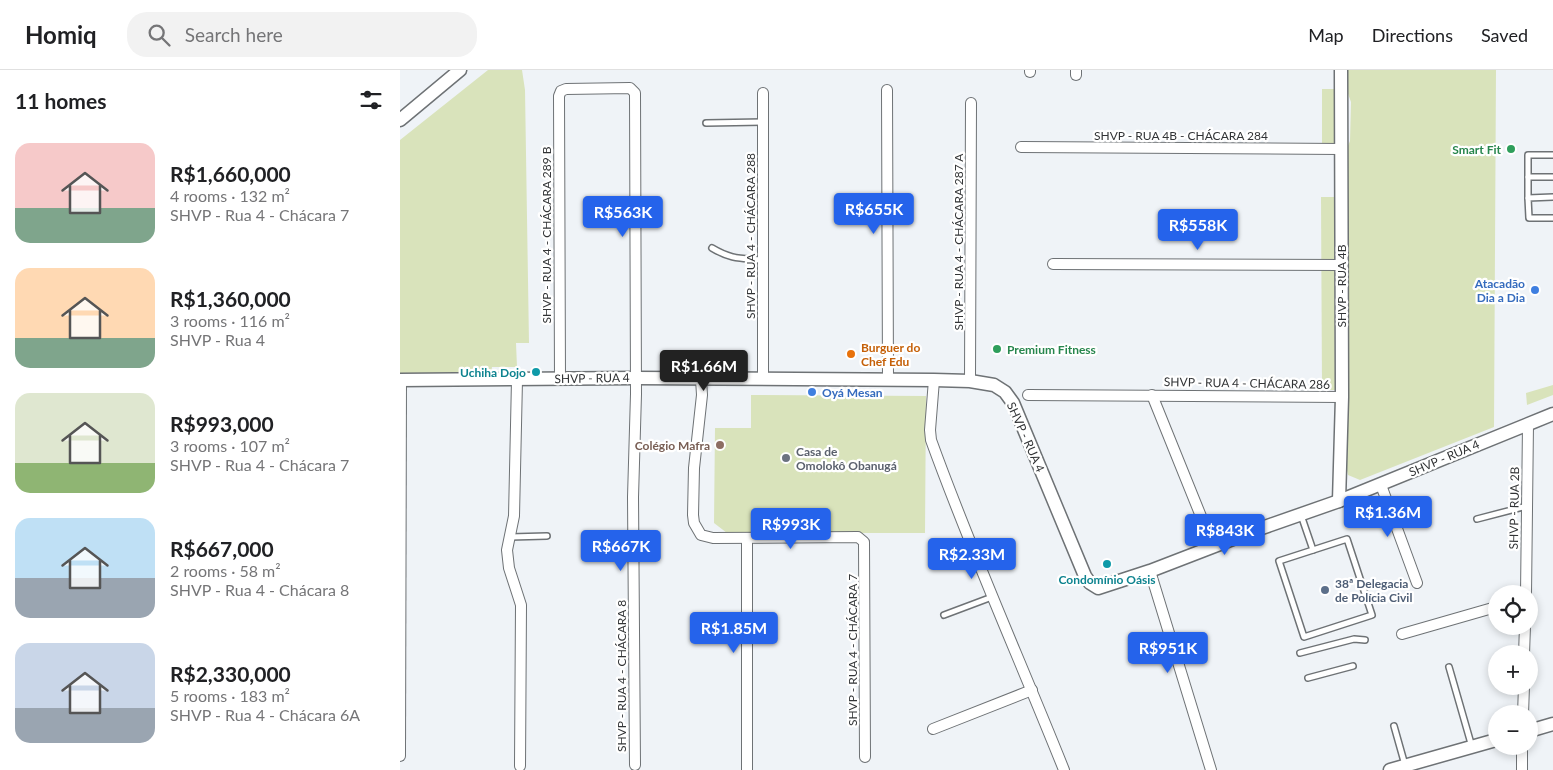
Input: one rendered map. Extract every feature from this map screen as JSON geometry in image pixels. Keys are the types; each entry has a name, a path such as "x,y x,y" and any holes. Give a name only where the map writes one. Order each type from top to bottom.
{"street":[{"path":"400,120 460,70"},
{"name":"SHVP - RUA 4B","path":"1339,501 1342,397 1341,70"},
{"name":"SHVP - RUA 4 - CHÁCARA 289 B","path":"560,379 558,104 561,91 566,89 630,88"},
{"name":"SHVP - RUA 4 - CHÁCARA 8","path":"630,88 635,93 636,378 633,497 635,765"},
{"path":"887,90 888,379"},
{"name":"SHVP - RUA 4 - CHÁCARA 288","path":"763,93 763,379"},
{"name":"SHVP - RUA 4 - CHÁCARA 287 A","path":"970,381 971,103"},
{"name":"SHVP - RUA 4B - CHÁCARA 284","path":"1021,147 1341,149"},
{"path":"1053,264 1341,265"},
{"name":"SHVP - RUA 4","path":"400,380 636,378 888,379 970,381 1000,388 1013,403 1086,576 1090,583 1098,588 1103,588 1150,571 1381,485 1553,414"},
{"name":"SHVP - RUA 4 - CHÁCARA 7","path":"701,379 702,394 694,468 694,523 700,535 704,537 747,538 858,537 864,542 865,757"},
{"path":"400,380 400,756"},
{"path":"517,380 516,482 514,516 508,550 509,568 521,605 520,766"},
{"path":"934,380 931,440 992,597 1064,770"},
{"name":"SHVP - RUA 4 - CHÁCARA 286","path":"1028,394 1342,397"},
{"name":"SHVP - RUA 4 - CHÁCARA 286","path":"1152,394 1214,546"},
{"name":"SHVP - RUA 2B","path":"1526,585 1528,424"},
{"path":"1381,485 1418,583"},
{"path":"747,538 747,770"},
{"path":"1150,571 1211,770"},
{"path":"1402,634 1488,609"},
{"path":"933,729 1032,690"},
{"path":"1538,728 1553,724"},
{"path":"1390,770 1488,742"},
{"path":"1522,755 1522,770"}],"lane":[{"path":"706,123 763,122"},
{"path":"1553,155 1528,155 1529,218 1553,218"},
{"path":"1528,177 1553,177"},
{"path":"1528,198 1553,197"},
{"path":"712,248 724,255 739,259 763,260"},
{"path":"1477,519 1527,506"},
{"path":"1301,514 1313,550"},
{"path":"510,537 547,536"},
{"path":"1347,539 1372,615 1304,637 1279,560 1313,550 1347,539"},
{"path":"944,615 992,597"},
{"path":"1300,653 1354,639 1366,640"},
{"path":"1308,678 1353,666"},
{"path":"1449,668 1472,747"},
{"path":"1394,726 1405,765"}],"green space":[{"path":"488,70 522,70 525,90 529,343 516,343 517,367 492,367 491,373 400,373 400,140"},
{"path":"1346,70 1496,70 1494,427 1360,480 1348,475 1346,466 1345,153 1350,141 1351,102 1346,88"},
{"path":"1322,89 1334,89 1334,148 1322,148"},
{"path":"1321,197 1334,197 1335,390 1322,390"},
{"path":"1553,385 1553,395 1527,405 1526,393"},
{"path":"751,395 926,396 925,533 727,533 714,523 715,428 751,428"}],"place":[{"name":"Smart Fit","path":"1511,149"},
{"name":"Atacadão Dia a Dia","path":"1535,290"},
{"name":"Premium Fitness","path":"997,349"},
{"name":"Burguer do Chef Edu","path":"851,354"},
{"name":"Uchiha Dojo","path":"536,372"},
{"name":"Oyá Mesan","path":"812,392"},
{"name":"Colégio Mafra","path":"720,445"},
{"name":"Casa de Omolokô Obanugá","path":"786,458"},
{"name":"Condomínio Oásis","path":"1107,564"},
{"name":"38ª Delegacia de Polícia Civil","path":"1325,590"}]}
